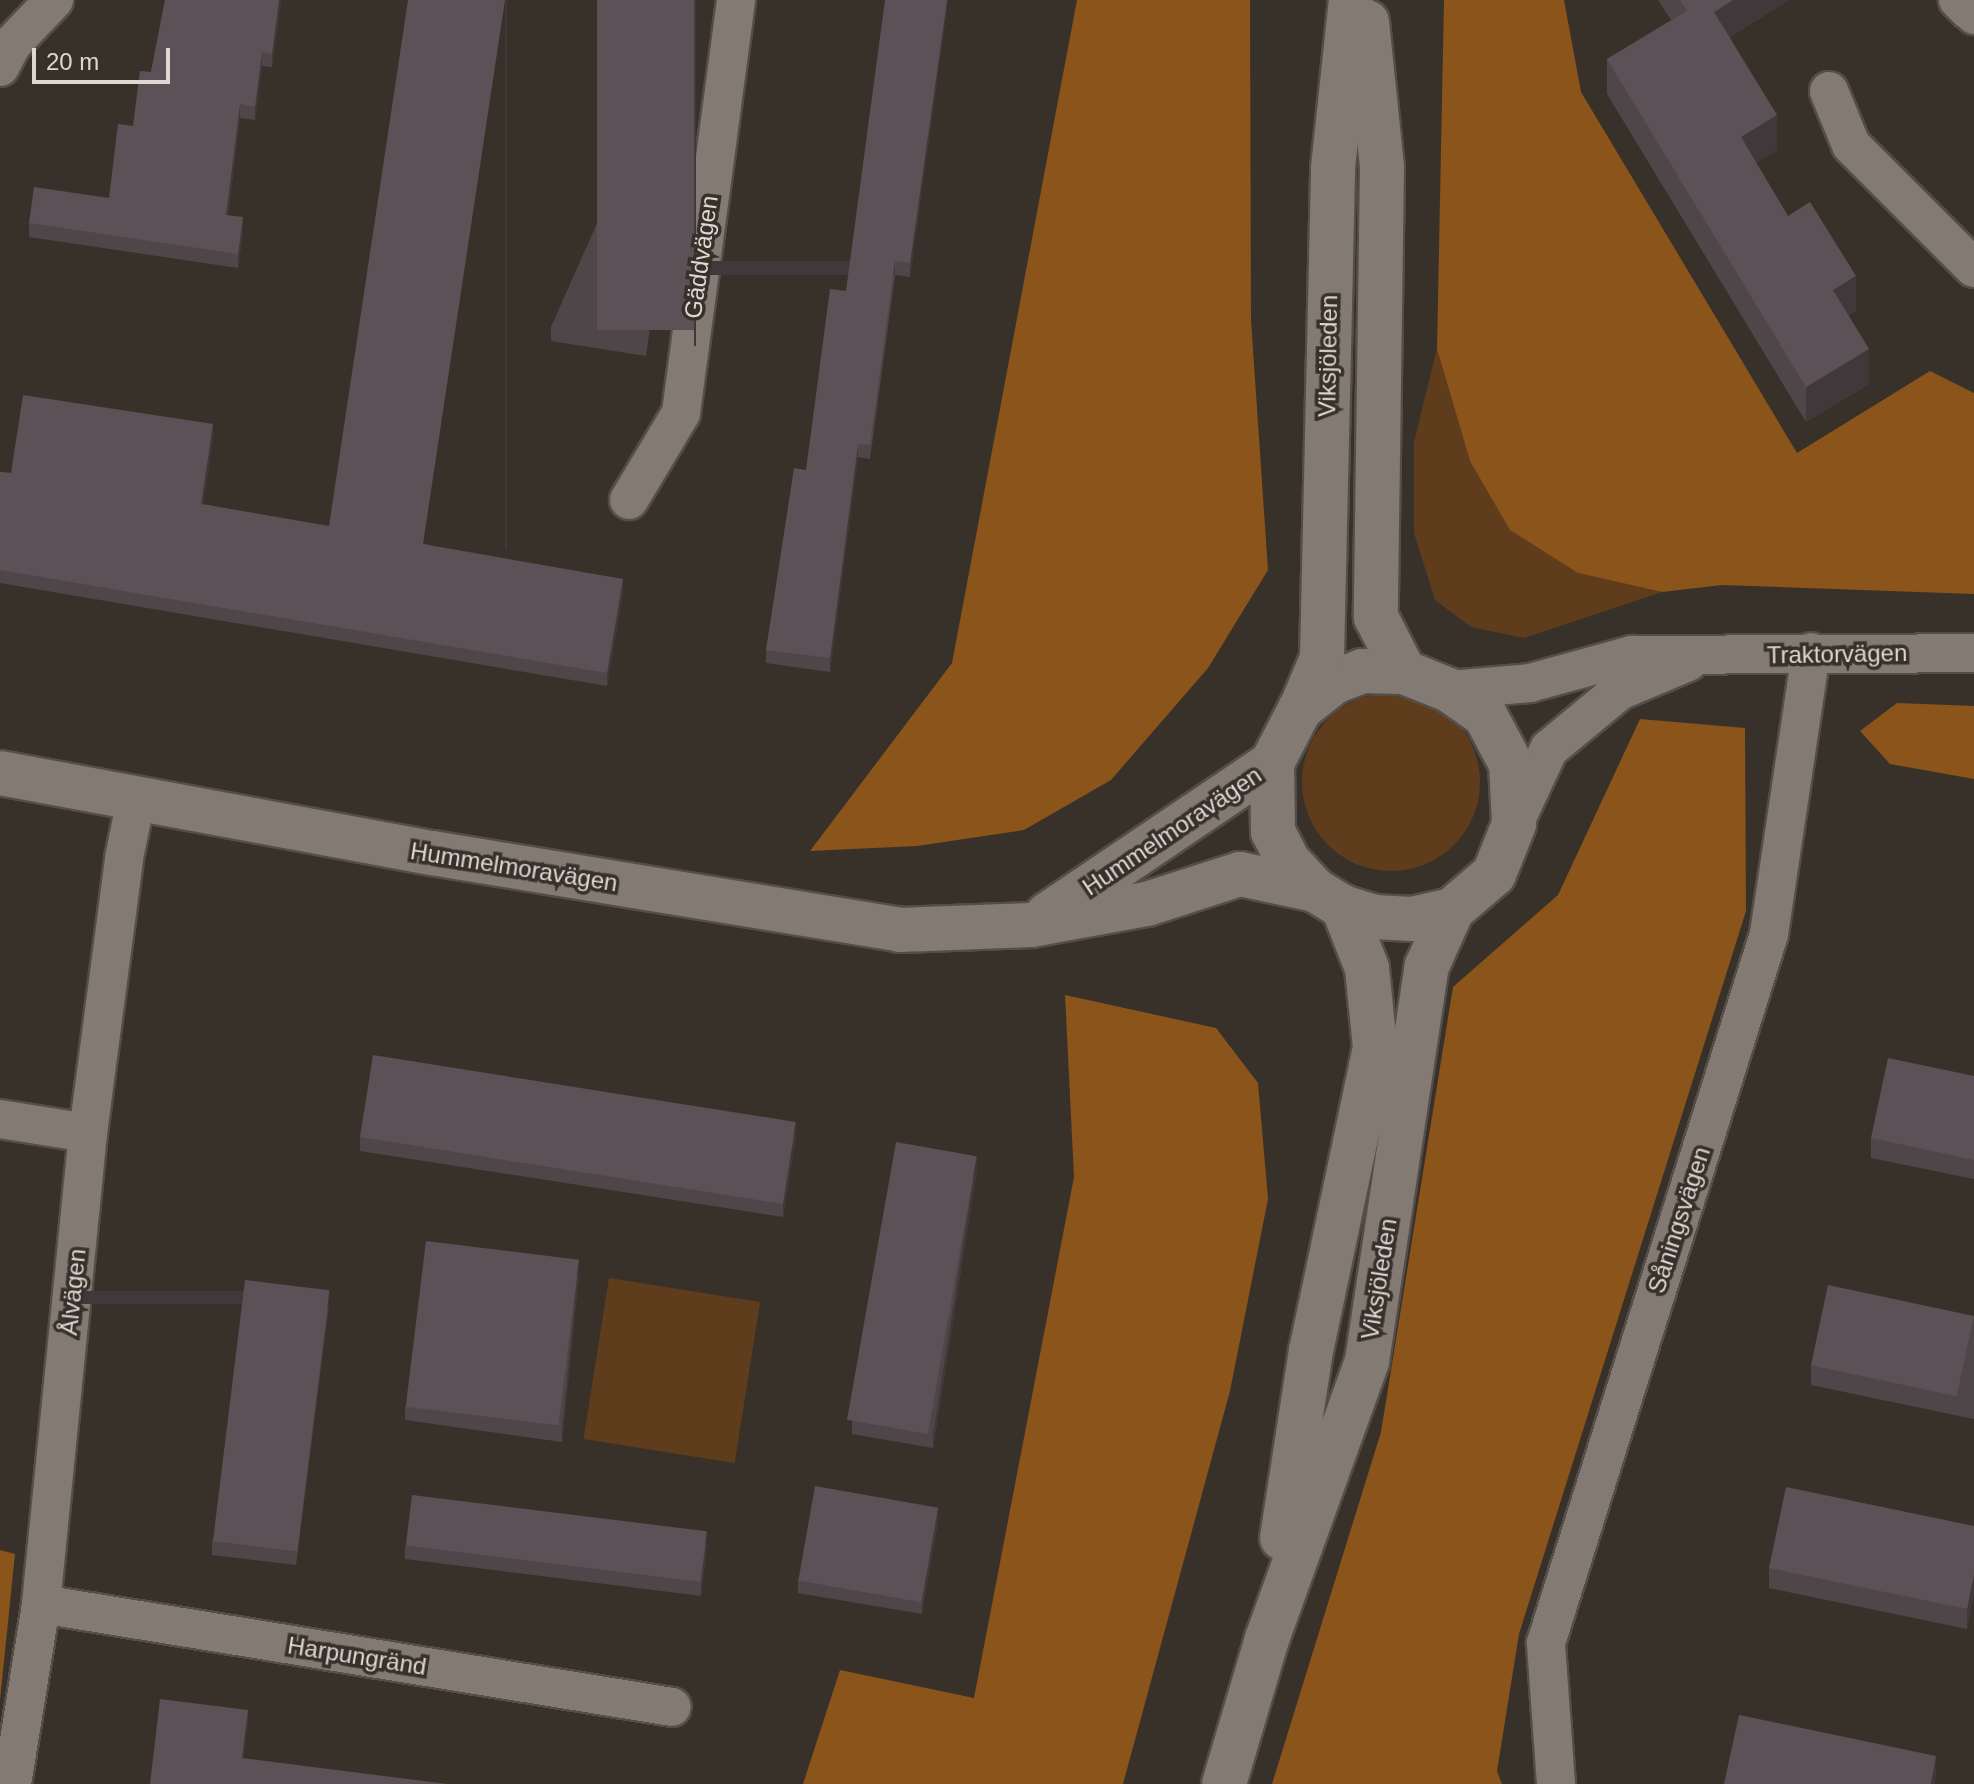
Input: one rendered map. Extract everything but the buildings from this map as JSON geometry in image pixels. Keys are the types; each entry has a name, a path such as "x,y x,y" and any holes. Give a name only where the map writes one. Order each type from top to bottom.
{"main road":[{"name":"Viksjöleden","path":"1300,709 1322,658 1333,168 1351,0"},
{"path":"1365,0 1382,167 1376,617 1404,672"},
{"path":"1362,671 1404,672 1449,690 1485,715 1511,764 1514,824 1494,874 1452,910 1412,919 1375,917 1329,898 1288,861 1273,832 1272,763 1300,709 1334,682 1362,671"},
{"name":"Hummelmoravägen","path":"1031,925 1272,763"},
{"name":"Hummelmoravägen","path":"0,773 136,800 900,930 1031,925 1147,904 1240,874 1329,898"},
{"name":"Viksjöleden","path":"1267,1639 1311,1351 1375,1047 1367,968 1329,898"},
{"name":"Viksjöleden","path":"1224,1784 1267,1639 1367,1361 1427,966 1452,910"}],"street":[{"path":"0,67 12,44 54,0"},
{"name":"Gäddvägen","path":"629,500 681,413 736,0"},
{"path":"1958,0 1974,15"},
{"path":"1829,91 1851,145 1974,268"},
{"name":"Såningsvägen","path":"1556,1784 1546,1643 1769,934 1811,652"},
{"name":"Traktorvägen","path":"1449,690 1530,683 1632,655 1974,653"},
{"name":"Traktorvägen","path":"1514,824 1549,749 1619,691 1700,657"},
{"name":"Ålvägen","path":"12,1784 41,1604 88,1133 124,858 136,800"},
{"path":"0,1119 88,1133"},
{"name":"Harpungränd","path":"41,1604 672,1707"}],"shaded area":[{"path":"1077,0 1250,0 1251,320 1268,570 1208,668 1111,780 1024,830 917,846 810,851 952,663"},
{"path":"1444,0 1564,0 1581,92 1797,453 1930,371 1974,393 1974,594 1722,585 1662,592 1578,573 1510,530 1470,461 1437,349"},
{"path":"1437,349 1470,461 1578,573 1662,592 1524,638 1471,627 1435,600 1414,533 1414,442"},
{"path":"1391,693 1425,700 1454,719 1473,748 1480,782 1473,816 1454,845 1425,864 1391,871 1357,864 1328,845 1309,816 1302,782 1309,748 1328,719 1357,700"},
{"path":"1897,703 1974,706 1974,779 1890,764 1860,731"},
{"path":"1640,719 1745,728 1746,911 1519,1634 1497,1771 1502,1784 1272,1784 1381,1432 1453,987 1558,895"},
{"path":"1065,995 1216,1028 1258,1083 1268,1199 1230,1391 1123,1784 803,1784 840,1670 974,1698 1074,1177"},
{"path":"609,1278 760,1302 735,1463 584,1439"},
{"path":"0,1550 15,1554 0,1700"}]}
